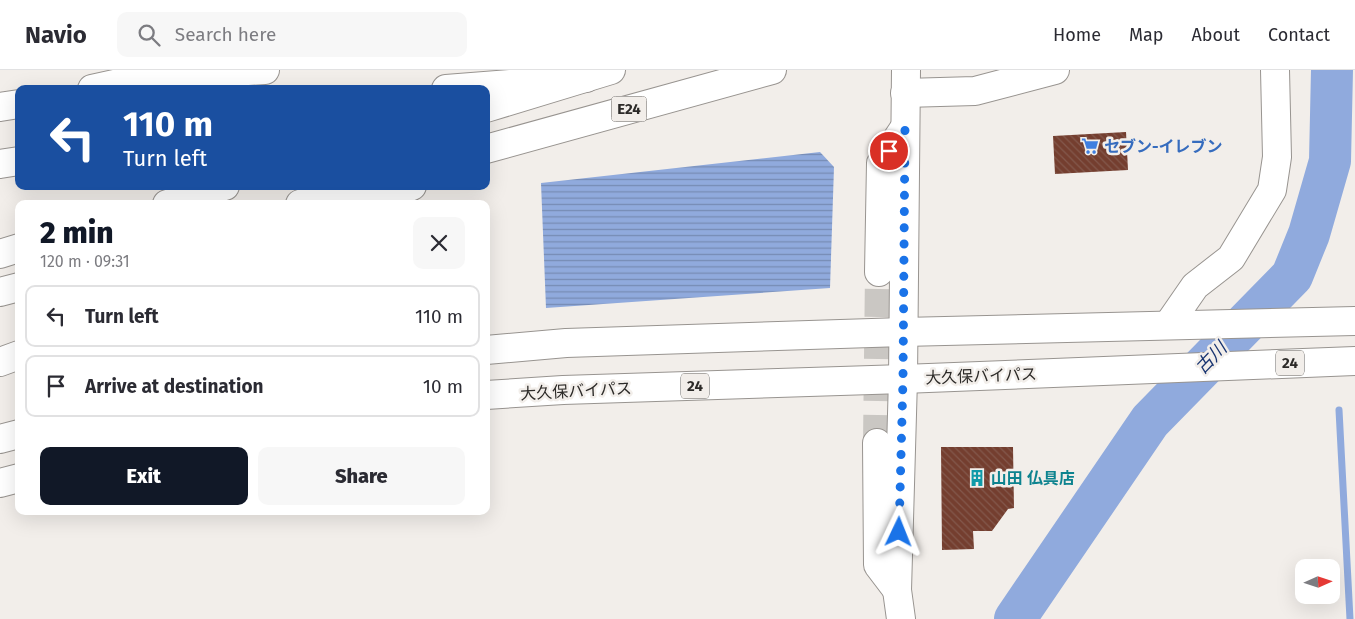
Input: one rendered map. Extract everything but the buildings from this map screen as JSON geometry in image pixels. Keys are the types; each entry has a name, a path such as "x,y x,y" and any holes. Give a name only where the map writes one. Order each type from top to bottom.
{"main road":[{"path":"105,85 140,74 265,70"},
{"path":"490,107 612,70"},
{"name":"E24","path":"490,148 772,70"},
{"path":"901,619 897,590 903,379 906,81 975,91 1055,70"},
{"path":"1168,326 1195,286 1231,258 1272,190 1277,157 1275,70"},
{"path":"490,86 586,78"},
{"path":"0,107 15,105"},
{"path":"879,272 881,163 905,127"},
{"path":"490,152 522,138"},
{"path":"0,164 15,162"},
{"path":"180,200 212,190"},
{"path":"313,200 347,190"},
{"path":"380,200 403,190"},
{"path":"0,254 15,249"},
{"path":"0,292 15,288"},
{"path":"490,350 566,343 903,332 1355,321"},
{"path":"0,362 15,356"},
{"name":"大久保バイパス","path":"490,396 563,390 1355,361"},
{"path":"0,439 15,435"},
{"path":"877,443 878,565 897,590"},
{"path":"0,483 15,479"}],"water":[{"path":"820,152 834,167 830,288 546,308 541,183"}],"waterway":[{"name":"古川","path":"1015,619 1150,421 1292,276 1309,234 1330,161 1332,70"},
{"path":"1339,410 1350,619"}],"tunnel":[{"path":"877,443 879,272"}],"place":[{"name":"セブン-イレブン","path":"1090,146"},
{"name":"山田 仏具店","path":"977,478"}],"route":[{"path":"889,151 905,127 903,379 899,532"}]}
